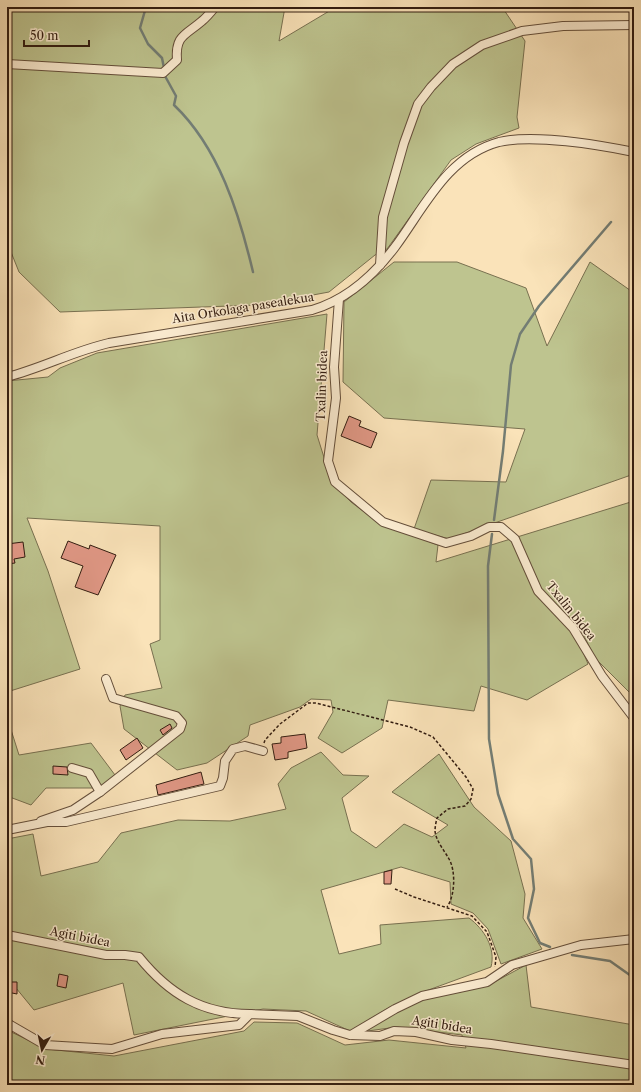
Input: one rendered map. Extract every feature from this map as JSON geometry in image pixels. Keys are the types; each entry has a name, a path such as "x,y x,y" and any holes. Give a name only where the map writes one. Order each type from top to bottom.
{"street":[{"path":"7,64 163,73 177,60 176,47 187,31 202,21 215,7"},
{"path":"380,265 383,217 404,143 418,104 431,87 454,64 482,45 522,31 563,26 634,25"},
{"name":"Aita Orkolaga pasealekua","path":"7,377 81,351 109,343 312,310 326,306 362,281 380,265 452,169 474,152 485,147 507,141 528,140 592,145 634,152"},
{"name":"Txalin bidea","path":"338,299 334,367 336,398 328,460 335,482 383,522 446,543 471,536 489,527 501,527 515,539 538,591 577,635 602,676 634,718"},
{"path":"31,825 73,810 100,792 180,729 182,723 176,716 113,698 106,679"},
{"path":"7,830 31,825 66,822 220,786 226,761 233,749 245,746 263,751"},
{"path":"72,768 89,773 100,792"},
{"name":"Agiti bidea","path":"7,935 106,955 140,957 152,974 183,999 212,1009 237,1014 298,1016 332,1030 350,1035 380,1036 394,1031 416,1032 452,1040 491,1044 634,1065"},
{"path":"350,1035 394,1009 422,996 487,982 512,965 582,945 634,938"},
{"path":"9,1024 45,1044 112,1050 162,1034 240,1025 250,1014"}],"path":[{"path":"263,751 264,740 280,724 308,703 316,703 410,727 433,737 466,777 473,789 471,799 465,806 448,808 437,818 435,831 441,846 450,860 452,874 453,892 447,907"},
{"path":"395,889 472,916 480,922 487,932 496,957 494,977"}],"green space":[{"path":"7,7 285,7 279,41 336,7 502,7 525,41 517,117 519,128 476,144 451,160 387,249 375,255 329,292 259,305 60,312 19,272 7,242"},
{"path":"394,262 457,262 526,288 547,346 590,262 634,293 634,474 449,539 414,529 431,480 506,482 525,429 384,418 343,382 344,302"},
{"path":"327,314 317,435 332,483 351,502 379,523 438,545 436,562 634,501 634,697 595,658 581,630 549,599 545,604 571,631 588,664 527,700 481,686 474,711 388,700 382,728 342,753 318,738 333,712 331,700 311,699 300,707 250,725 248,736 207,763 177,770 124,729 120,706 125,695 162,688 150,644 160,640 160,526 27,518 48,571 80,669 7,692 7,381 48,377 60,368 97,353"},
{"path":"7,717 19,755 91,743 115,775 100,788 46,788 31,805 7,796"},
{"path":"321,752 343,775 369,776 342,798 351,831 376,848 404,824 432,837 448,825 392,792 439,754 474,807 511,841 525,894 523,918 542,949 501,964 488,929 473,913 451,904 450,882 401,867 321,890 339,954 381,944 380,925 469,918 484,933 488,940 492,953 491,967 423,992 390,1007 350,1031 306,1011 263,1009 134,1035 123,983 34,1010 7,977 7,839 33,834 41,876 98,862 121,833 178,820 230,821 286,809 278,784 291,768"},
{"path":"526,965 531,1007 634,1025 634,1085 7,1085 7,1030 47,1049 114,1056 244,1031 254,1022 297,1023 345,1045 389,1040 466,1048 462,1035 397,1027 360,1032 423,999 487,986"}],"building":[{"path":"349,416 361,421 359,426 377,433 371,448 341,436"},
{"path":"68,541 89,549 90,545 116,555 98,595 75,587 83,566 61,558"},
{"path":"23,542 25,557 14,559 15,563 7,564 7,544"},
{"path":"170,724 172,728 163,735 160,730"},
{"path":"305,734 307,748 288,752 288,758 275,760 272,744 281,743 281,737"},
{"path":"137,738 143,748 126,760 120,750"},
{"path":"53,766 67,767 68,775 53,774"},
{"path":"201,772 204,784 158,795 156,785"},
{"path":"392,870 391,884 384,884 384,872"},
{"path":"59,974 68,976 66,988 57,986"},
{"path":"7,982 17,982 17,994 7,992"}],"waterway":[{"path":"146,7 140,28 148,44 162,58 164,68"},
{"path":"165,76 176,96 174,105 190,122 203,141 225,182 241,227 253,272"},
{"path":"494,520 503,451 511,365 520,334 539,306 611,222"},
{"path":"492,534 488,566 489,739 498,794 513,839 531,859 534,889 528,918 540,943 550,947"},
{"path":"572,955 610,961 634,978"}]}
